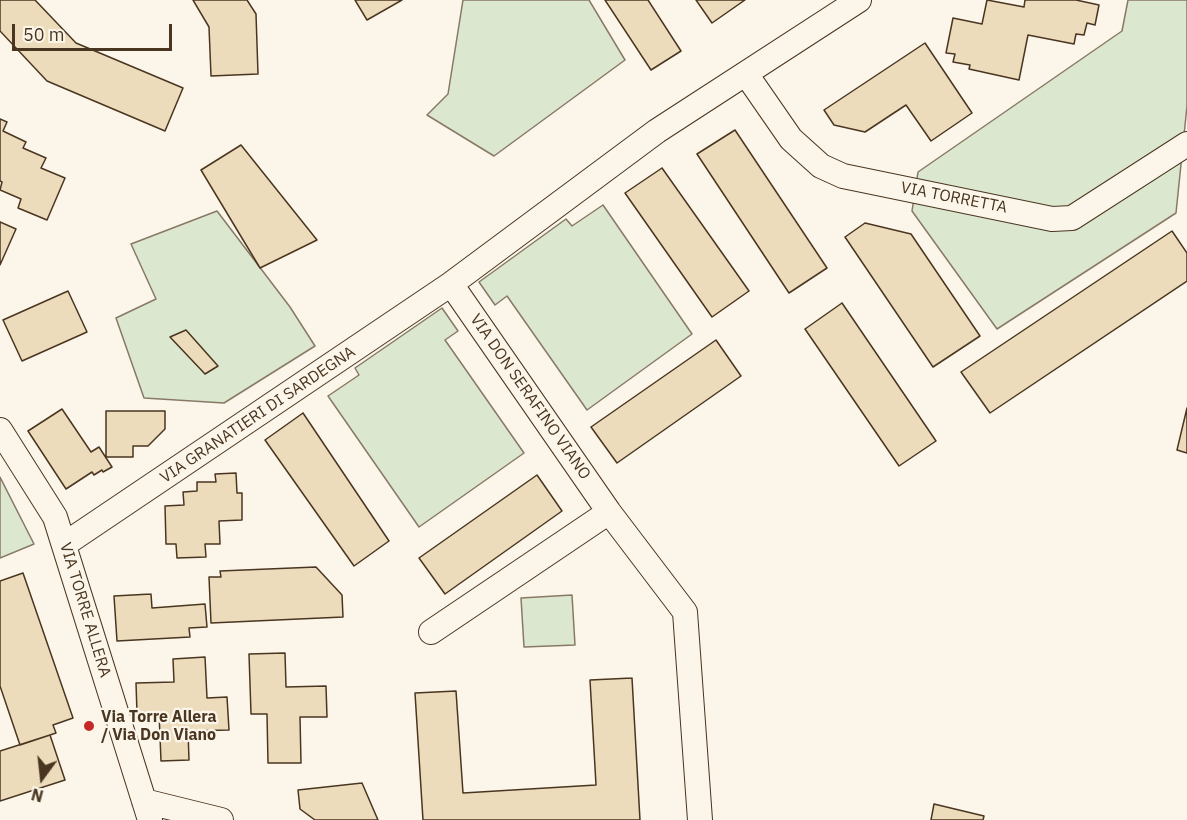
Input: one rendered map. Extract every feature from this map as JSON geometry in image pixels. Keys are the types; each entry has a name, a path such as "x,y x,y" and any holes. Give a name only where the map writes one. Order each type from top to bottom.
{"street":[{"path":"450,284 657,131 859,0"},
{"name":"VIA TORRETTA","path":"746,74 791,139 821,166 843,176 1052,219 1072,218 1187,144"},
{"name":"VIA DON SERAFINO VIANO","path":"450,284 609,512 685,612 700,820"},
{"name":"VIA GRANATIERI DI SARDEGNA","path":"64,544 450,284"},
{"name":"VIA TORRE ALLERA","path":"0,430 55,517 147,810 221,820"},
{"path":"431,632 609,512"}],"green space":[{"path":"463,0 589,0 625,60 494,156 427,115 448,94"},
{"path":"1128,0 1187,0 1187,106 1176,213 997,329 912,211 918,172 1122,31"},
{"path":"603,205 692,334 587,410 507,296 495,305 479,282 566,219 572,226"},
{"path":"217,211 290,307 315,346 224,403 144,398 116,318 156,299 131,244"},
{"path":"442,308 458,331 445,340 524,453 419,527 328,396 359,375 355,368"},
{"path":"0,477 34,544 0,558"},
{"path":"572,595 575,645 524,647 521,598"}],"building":[{"path":"0,0 35,0 76,43 183,88 165,131 47,81 0,31"},
{"path":"193,0 247,0 256,14 258,74 211,76 209,27"},
{"path":"355,0 402,0 367,20"},
{"path":"605,0 648,0 681,51 651,70"},
{"path":"696,0 745,0 712,23"},
{"path":"987,0 1024,7 1025,0 1076,0 1099,5 1095,25 1087,23 1084,35 1076,34 1074,44 1028,35 1019,80 969,69 970,65 953,62 955,54 946,53 953,18 982,24"},
{"path":"925,43 972,113 931,141 906,105 865,132 834,125 824,110"},
{"path":"0,119 7,122 3,131 26,142 23,148 46,158 41,168 65,178 47,220 18,208 21,199 0,190 2,182 0,181"},
{"path":"735,130 827,268 789,293 697,154"},
{"path":"241,145 317,240 260,268 201,170"},
{"path":"662,168 749,291 712,317 625,193"},
{"path":"0,222 16,229 0,265"},
{"path":"865,223 911,234 980,336 933,367 845,237"},
{"path":"1172,231 1187,253 1187,281 990,413 961,372"},
{"path":"68,291 87,332 22,361 3,320"},
{"path":"842,303 936,441 899,466 805,329"},
{"path":"186,330 218,366 205,374 170,337"},
{"path":"716,340 741,376 617,463 591,427"},
{"path":"1187,408 1187,453 1177,450"},
{"path":"62,409 91,452 99,447 112,467 94,475 92,472 66,489 28,431"},
{"path":"106,411 165,411 165,429 148,446 133,446 133,457 106,457"},
{"path":"303,413 389,541 354,566 265,440"},
{"path":"236,473 237,493 242,493 242,520 219,521 220,544 205,544 206,557 177,558 176,544 166,544 165,506 184,505 183,492 197,491 197,482 216,482 215,474"},
{"path":"537,475 562,511 445,594 419,558"},
{"path":"316,567 342,595 343,617 211,623 209,577 221,577 220,571"},
{"path":"23,573 73,718 53,725 56,733 20,745 0,686 0,581"},
{"path":"151,594 152,608 205,604 207,627 189,628 190,637 117,641 114,596"},
{"path":"285,653 286,687 326,686 327,717 300,717 301,763 268,763 267,714 251,714 249,654"},
{"path":"205,657 207,698 227,697 229,730 188,731 189,760 161,761 159,712 137,713 136,683 174,682 173,659"},
{"path":"632,678 640,820 423,820 415,693 456,691 463,793 596,785 590,680"},
{"path":"50,735 65,780 0,801 0,751"},
{"path":"362,783 378,820 315,820 300,809 298,790"},
{"path":"934,804 984,816 983,820 931,820"}],"place":[{"name":"Via Torre Allera / Via Don Viano","path":"89,726"}]}
